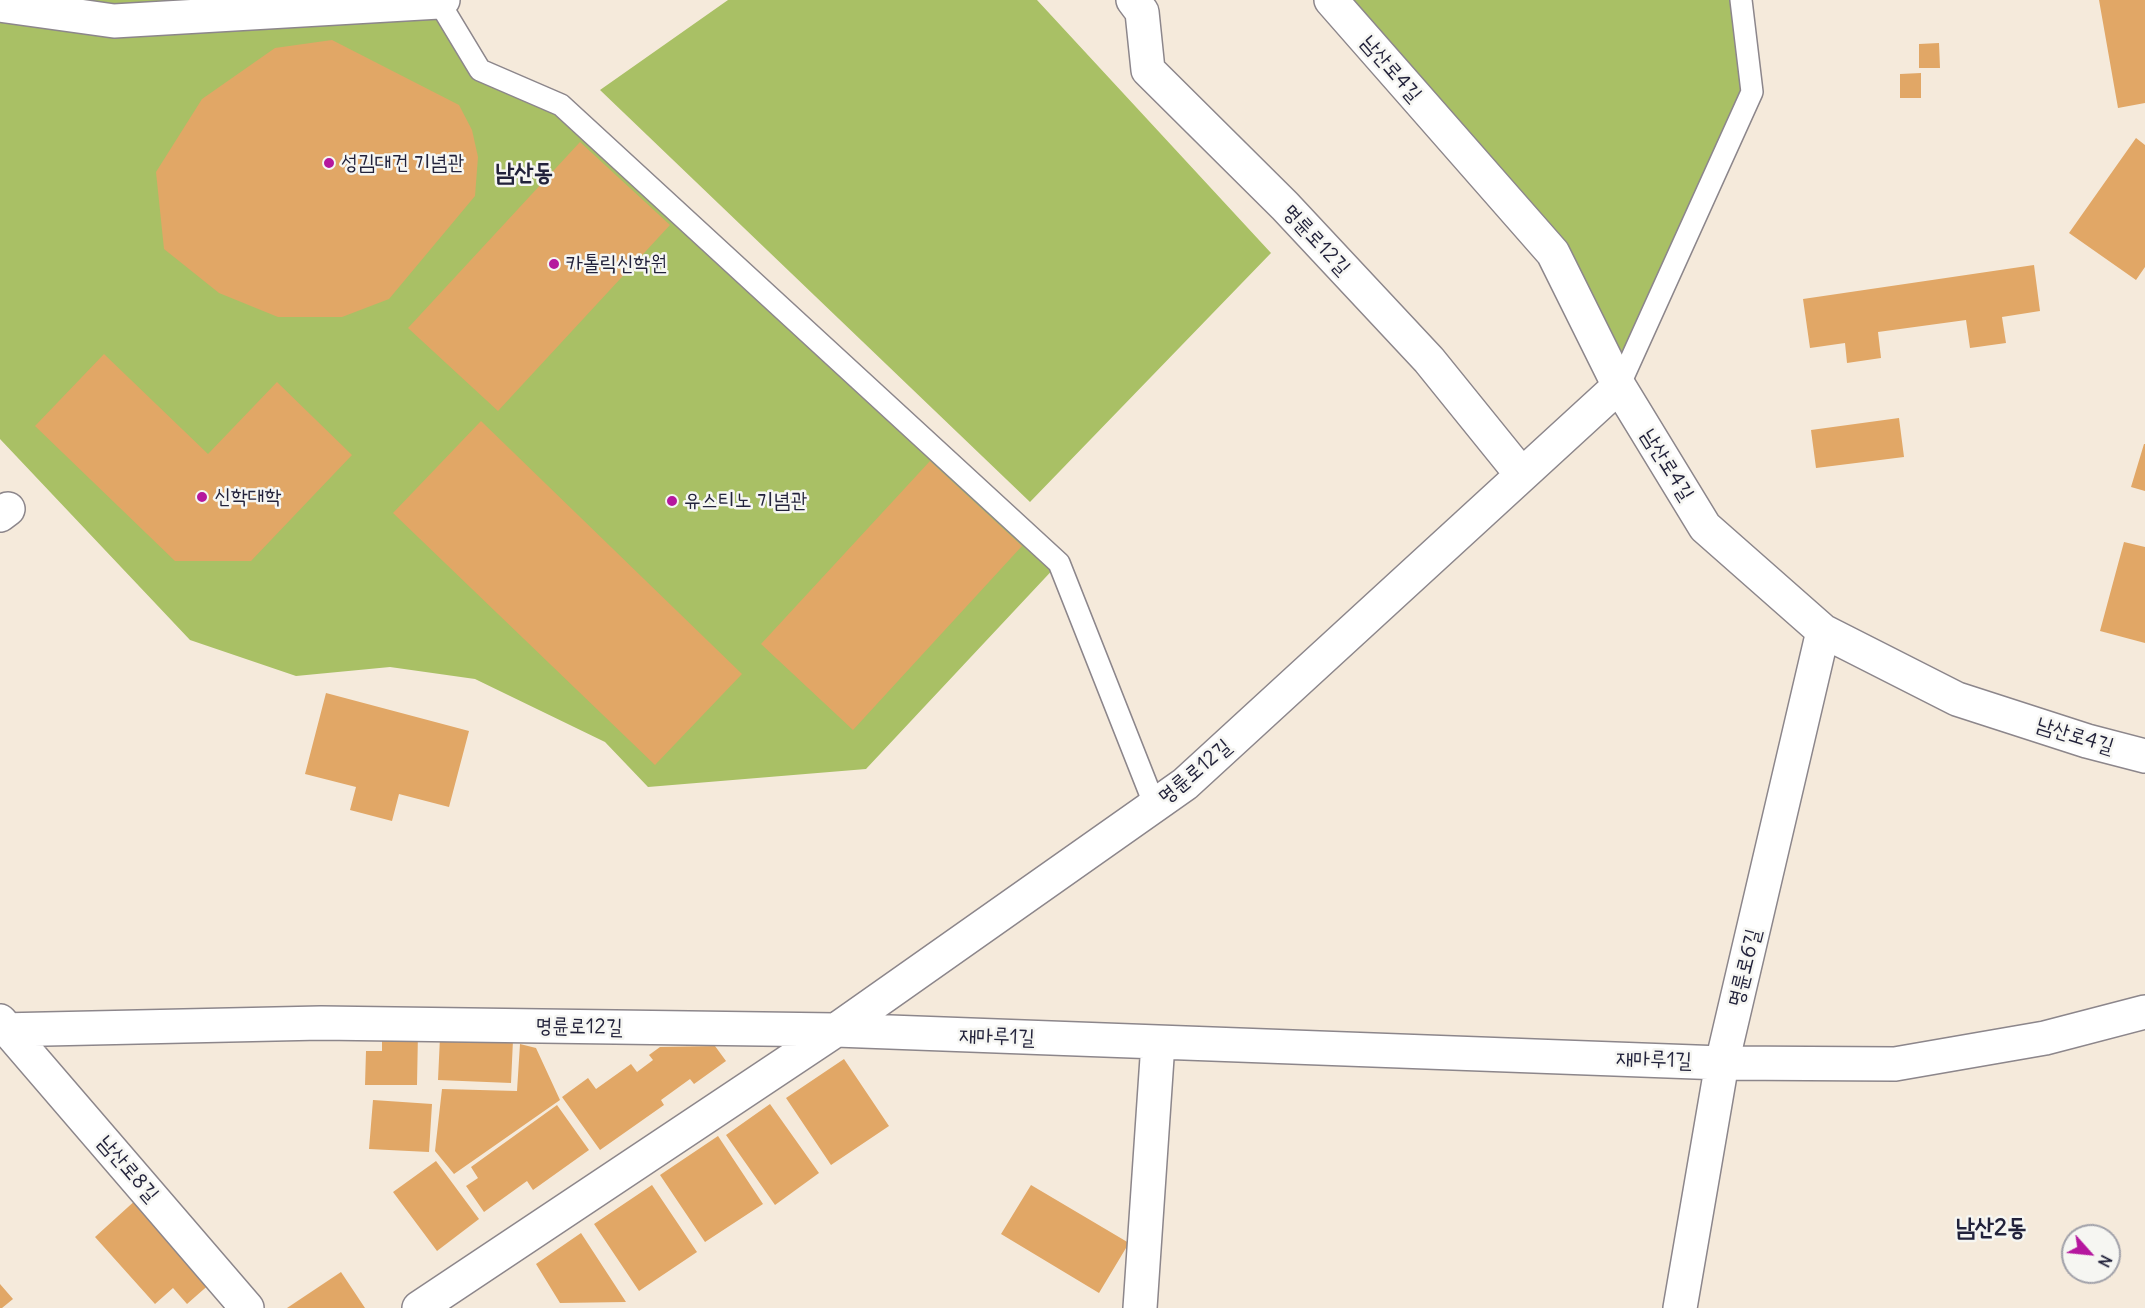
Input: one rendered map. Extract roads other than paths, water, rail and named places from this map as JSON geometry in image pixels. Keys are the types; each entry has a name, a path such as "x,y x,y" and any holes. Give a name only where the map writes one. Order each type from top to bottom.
{"street":[{"name":"명륜로12길","path":"1133,0 1143,12 1148,69 1285,206 1429,360 1522,475"},
{"name":"남산로4길","path":"1330,0 1553,253 1619,386 1705,527 1823,631 1957,699 2088,741 2145,756"},
{"path":"0,5 114,21 441,1"},
{"name":"명륜로12길","path":"419,1308 836,1030 1185,784 1619,386"},
{"name":"명륜로6길","path":"1680,1308 1722,1063 1823,631"},
{"name":"재마루1길","path":"836,1030 1722,1063 1895,1064 2045,1038 2145,1012"},
{"name":"명륜로12길","path":"321,1023 836,1030"},
{"name":"남산로8길","path":"3,1028 321,1023"},
{"name":"남산로8길","path":"3,1028 247,1308"},
{"path":"1140,1308 1158,1042"}],"lane":[{"path":"1619,386 1752,92 1741,0"},
{"path":"441,1 480,70 561,105 1059,563 1155,806"}],"place":[{"name":"성김대건 기념관","path":"329,163"},
{"name":"카톨릭신학원","path":"554,264"},
{"name":"신학대학","path":"202,497"},
{"name":"유스티노 기념관","path":"672,501"}],"district":[{"name":"남산동","path":"524,173"},
{"name":"남산2동","path":"1991,1228"}]}
